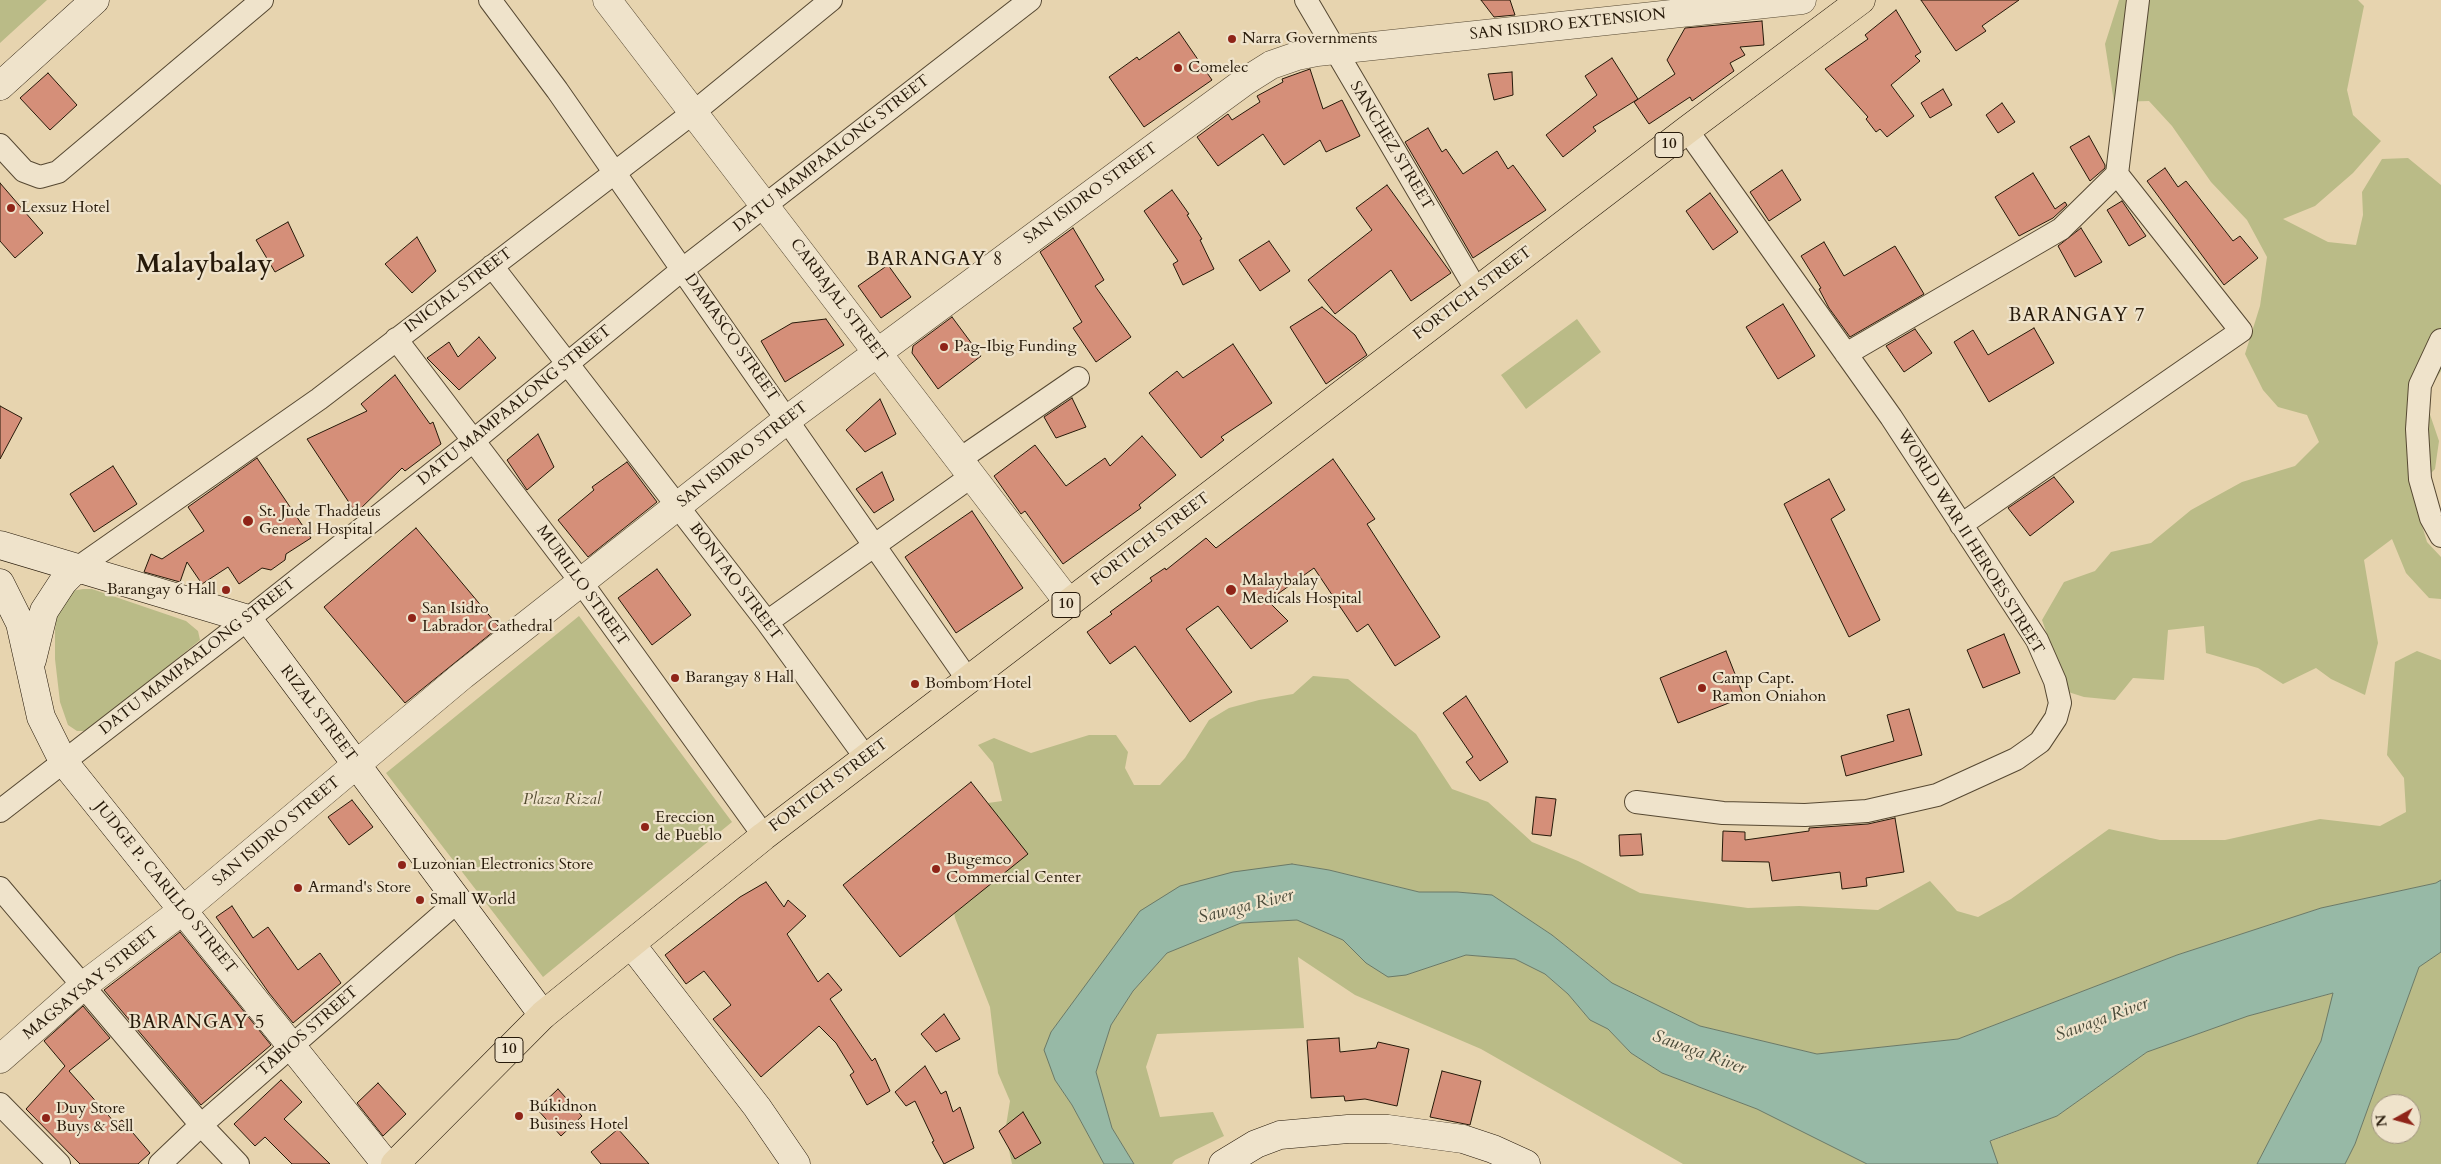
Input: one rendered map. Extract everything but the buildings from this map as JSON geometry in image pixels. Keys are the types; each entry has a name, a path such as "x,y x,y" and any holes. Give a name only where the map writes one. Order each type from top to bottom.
{"highway":[{"name":"FORTICH STREET","path":"395,1164 543,1016 764,836 1687,130 1861,0"}],"street":[{"path":"0,86 95,0"},
{"path":"0,145 24,171 40,177 58,172 262,0"},
{"name":"DAMASCO STREET","path":"490,0 557,90 683,269 968,680"},
{"name":"CARBAJAL STREET","path":"607,0 1069,603"},
{"name":"INICIAL STREET","path":"76,569 310,405 694,112 831,0"},
{"name":"DATU MAMPAALONG STREET","path":"0,811 248,619 473,441 683,269 1030,0"},
{"name":"SANCHEZ STREET","path":"1306,0 1478,290"},
{"name":"SAN ISIDRO EXTENSION","path":"1334,50 1802,0"},
{"path":"1846,354 2061,228 2117,174 2138,0"},
{"name":"SAN ISIDRO STREET","path":"183,910 357,766 464,674 788,419 1244,82 1284,60 1334,50"},
{"name":"WORLD WAR II HEROES STREET","path":"1636,802 1723,813 1805,815 1867,811 1937,795 2016,759 2040,742 2056,718 2060,703 2055,681 2037,640 1891,417 1687,130"},
{"path":"1962,525 2241,331 2117,174"},
{"name":"BONTAO STREET","path":"492,266 767,622 866,758"},
{"name":"MURILLO STREET","path":"396,339 580,582 764,836"},
{"path":"2441,340 2420,385 2417,429 2420,479 2431,518 2441,536"},
{"path":"767,622 876,546 966,468 1078,378"},
{"path":"0,545 248,619"},
{"path":"31,664 44,611 58,588 76,569"},
{"name":"JUDGE P. CARILLO STREET","path":"0,584 20,622 31,664 41,716 63,761 386,1164"},
{"name":"RIZAL STREET","path":"248,619 543,1016"},
{"path":"0,888 201,1125 238,1164"},
{"name":"TABIOS STREET","path":"160,1164 201,1125 458,901"},
{"name":"MAGSAYSAY STREET","path":"0,1059 84,985 183,910"},
{"path":"631,944 757,1106 796,1164"},
{"path":"0,1104 59,1164"},
{"path":"1223,1164 1256,1144 1280,1135 1348,1129 1388,1129 1463,1139 1493,1149 1526,1164"}],"green space":[{"path":"0,0 47,0 0,43"},
{"path":"2119,0 2358,0 2364,6 2347,90 2353,115 2381,141 2353,173 2315,206 2283,219 2328,242 2356,245 2363,215 2362,192 2382,159 2408,158 2441,185 2441,371 2424,397 2439,441 2435,469 2412,492 2427,542 2441,557 2441,599 2429,598 2406,573 2392,539 2364,560 2378,643 2365,695 2331,679 2316,668 2283,684 2258,668 2206,653 2204,626 2168,630 2164,680 2133,678 2115,700 2084,697 2062,690 2056,660 2042,620 2064,582 2095,571 2111,552 2151,543 2191,510 2242,482 2295,466 2319,442 2307,415 2278,407 2263,390 2245,354 2260,306 2267,257 2247,220 2211,182 2172,126 2149,101 2114,102 2105,44"},
{"path":"1577,319 1601,352 1526,409 1501,375"},
{"path":"92,589 186,621 198,631 200,640 97,724 84,731 77,731 68,725 60,702 55,659 55,630 57,613 72,591"},
{"name":"Plaza Rizal","path":"579,616 732,822 543,977 386,773"},
{"path":"2417,651 2441,660 2441,880 2436,883 2321,908 2177,955 1958,1039 1817,1054 1700,1026 1612,983 1552,935 1492,895 1457,892 1419,892 1329,870 1293,864 1076,999 1051,1032 1055,1080 1072,1105 1104,1164 1012,1164 1005,1132 1010,1101 998,1073 990,1007 955,918 951,894 981,804 1002,801 993,763 978,745 994,738 1031,753 1089,735 1116,735 1128,752 1125,768 1134,785 1160,785 1185,758 1209,720 1229,708 1293,694 1313,676 1348,679 1416,734 1452,789 1488,802 1532,842 1578,861 1640,893 1748,908 1799,906 1878,910 1930,881 1957,911 1978,917 2011,899 2109,829 2160,840 2225,840 2320,819 2380,826 2406,812 2404,778 2387,755 2395,662"},
{"path":"1297,920 1343,940 1366,963 1406,975 1466,955 1515,959 1545,974 1568,994 1590,1020 1608,1029 1631,1053 1662,1073 1757,1109 1867,1164 1683,1164 1481,1049 1355,995 1298,957 1304,1028 1157,1034 1146,1067 1160,1117 1213,1112 1224,1136 1175,1160 1172,1164 1134,1164 1112,1128 1096,1072 1111,1025 1133,991 1167,953 1208,934 1241,923"},
{"path":"2441,952 2441,1164 2345,1164 2355,1144 2371,1100 2371,1144 2421,1144 2421,1094 2373,1094 2419,967"},
{"path":"2334,993 2321,1041 2257,1164 1998,1164 1989,1142 2057,1116 2147,1052 2248,1016"}],"water":[{"name":"Sawaga River","path":"1292,864 1329,870 1419,892 1457,892 1492,895 1552,935 1612,983 1700,1026 1817,1054 1958,1039 2177,955 2321,908 2436,883 2441,880 2441,952 2419,967 2373,1094 2371,1094 2371,1100 2355,1144 2345,1164 2257,1164 2321,1041 2333,993 2248,1016 2147,1052 2057,1116 1990,1141 1998,1164 1867,1164 1757,1109 1662,1073 1631,1053 1608,1029 1590,1020 1568,994 1545,974 1515,959 1466,955 1406,975 1388,977 1366,963 1343,940 1297,920 1241,923 1167,953 1133,991 1111,1025 1096,1072 1112,1128 1134,1164 1104,1164 1072,1105 1055,1080 1044,1050 1051,1032 1140,911 1180,886 1233,872"}],"place":[{"name":"Narra Governments","path":"1232,39"},
{"name":"Comelec","path":"1178,68"},
{"name":"Lexsuz Hotel","path":"11,208"},
{"name":"Pag-Ibig Funding","path":"944,347"},
{"name":"St. Jude Thaddeus General Hospital","path":"248,521"},
{"name":"Barangay 6 Hall","path":"226,590"},
{"name":"Malaybalay Medicals Hospital","path":"1231,590"},
{"name":"San Isidro Labrador Cathedral","path":"412,618"},
{"name":"Barangay 8 Hall","path":"675,678"},
{"name":"Bombom Hotel","path":"915,684"},
{"name":"Camp Capt. Ramon Oniahon","path":"1702,688"},
{"name":"Ereccion de Pueblo","path":"645,827"},
{"name":"Luzonian Electronics Store","path":"402,865"},
{"name":"Bugemco Commercial Center","path":"936,869"},
{"name":"Armand's Store","path":"298,888"},
{"name":"Small World","path":"420,900"},
{"name":"Bukidnon Business Hotel","path":"519,1116"},
{"name":"Duy Store Buys & Sell","path":"46,1118"}],"district":[{"name":"BARANGAY 8","path":"935,261"},
{"name":"Malaybalay","path":"204,266"},
{"name":"BARANGAY 7","path":"2077,317"},
{"name":"BARANGAY 5","path":"197,1024"}]}
